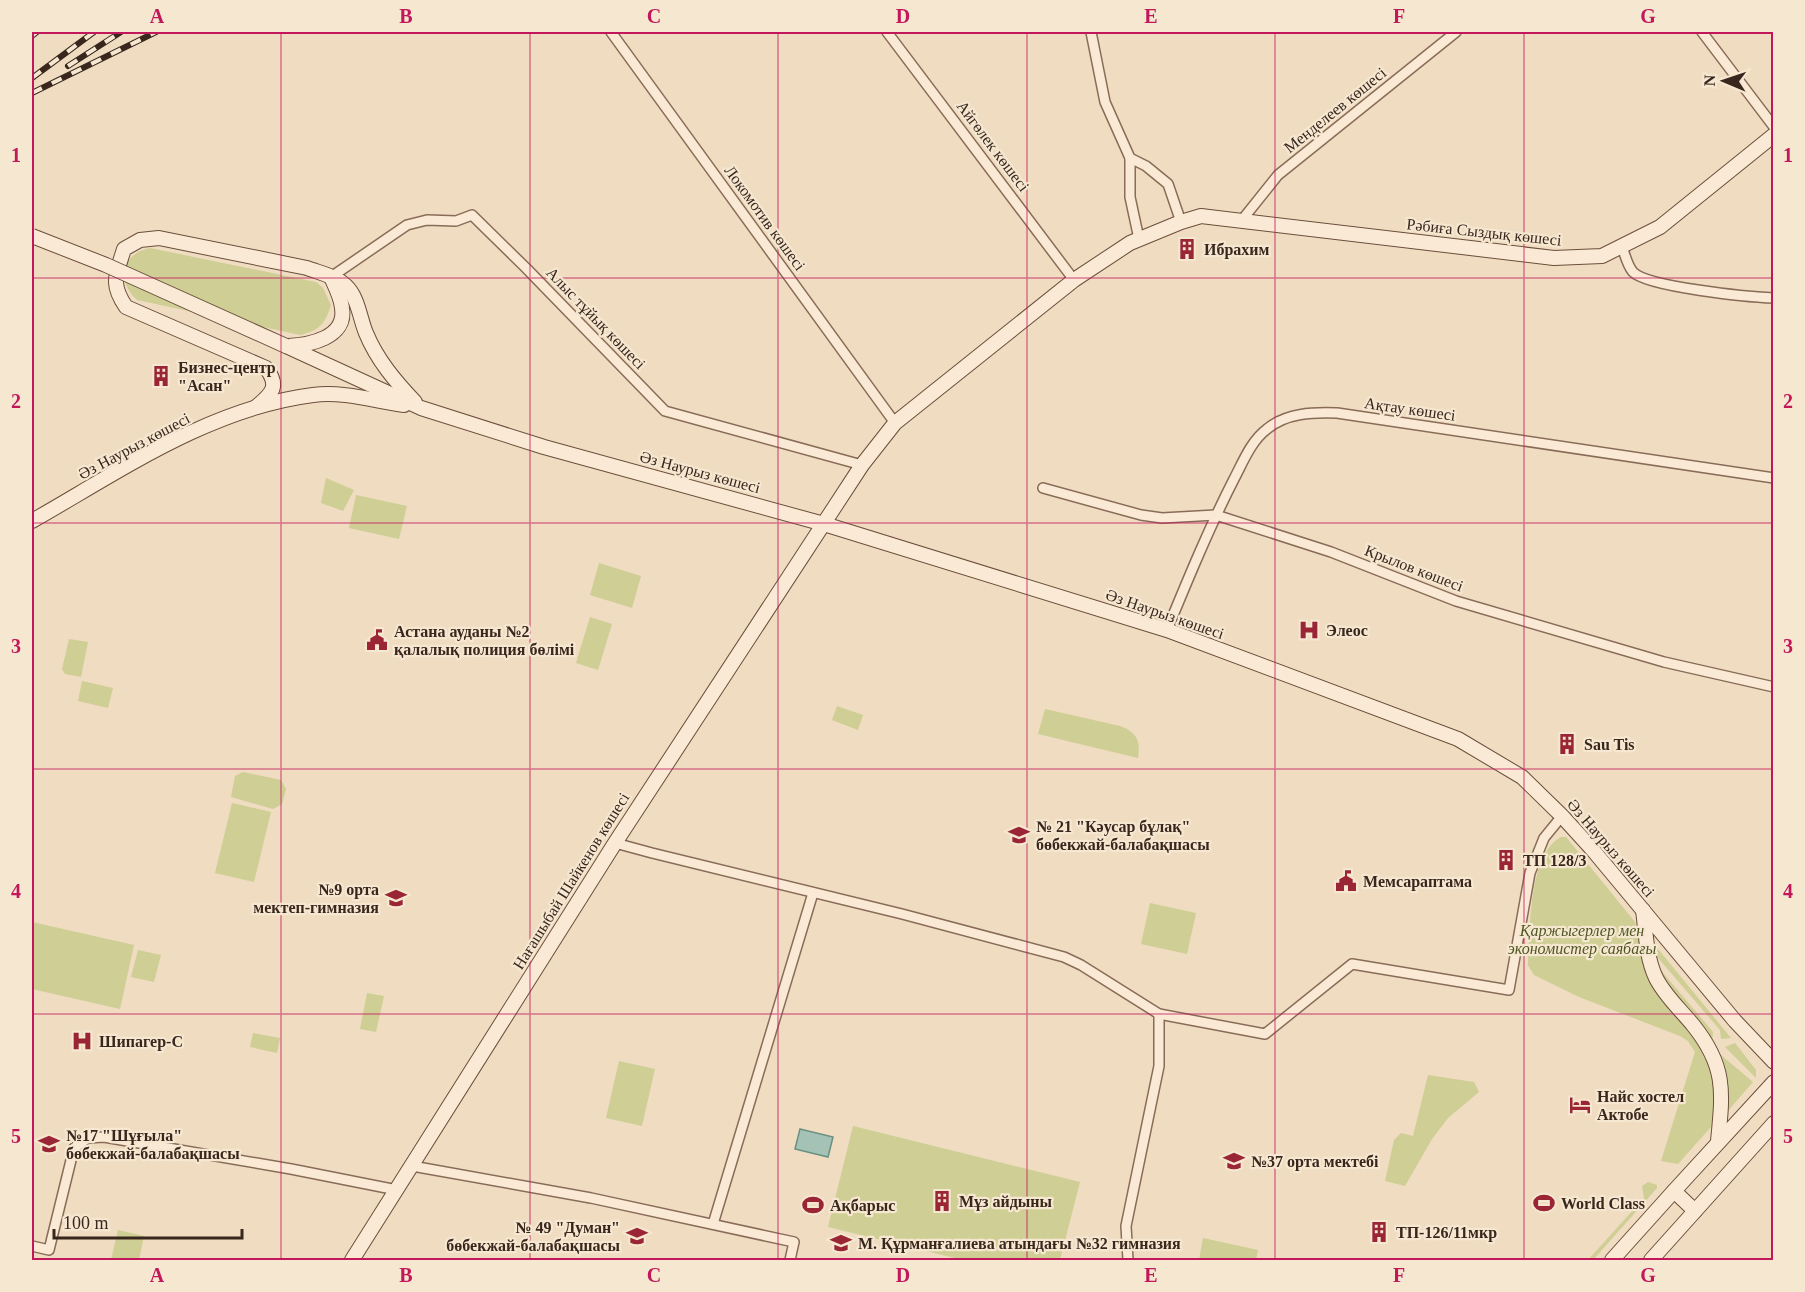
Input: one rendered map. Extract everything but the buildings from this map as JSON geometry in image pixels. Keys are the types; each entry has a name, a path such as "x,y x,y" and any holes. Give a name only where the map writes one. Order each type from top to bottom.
{"street":[{"name":"Локомотив көшесі","path":"611,32 895,423"},
{"name":"Айгөлек көшесі","path":"887,32 1074,280"},
{"path":"1091,32 1106,102 1130,158 1130,198 1139,239"},
{"name":"Менделеев көшесі","path":"1242,220 1278,175 1456,32"},
{"path":"1702,32 1773,128"},
{"name":"Рәбиға Сыздық көшесі","path":"1074,280 1139,239 1201,216 1554,258 1602,256 1660,227 1773,135"},
{"path":"1130,158 1146,166 1167,184 1181,222"},
{"name":"Алыс тұйық көшесі","path":"331,277 396,230 407,225 427,220 456,221 472,215 665,411 862,465"},
{"path":"32,236 106,264 421,408"},
{"path":"256,407 269,396 274,385 273,377 266,368 126,307 116,293 116,274 124,249 140,240 159,238 308,268 331,277 346,286 354,299 366,334 379,357 398,384 421,408"},
{"path":"1622,246 1634,272 1648,280 1668,285 1773,298"},
{"path":"286,346 312,343 327,338 335,331 343,309 331,277"},
{"name":"Нағашыбай Шайкенов көшесі","path":"352,1260 615,843 862,465 895,423 1074,280"},
{"name":"Әз Наурыз көшесі","path":"32,521 162,447 221,419 256,407 330,394 421,408 544,447 824,524 1167,630 1458,739 1522,777 1592,849 1735,1021 1773,1062"},
{"name":"Ақтау көшесі","path":"1167,630 1216,515 1253,444 1267,429 1282,420 1306,413 1337,413 1773,478"},
{"name":"Крылов көшесі","path":"1043,488 1141,515 1162,518 1216,515 1331,552 1456,601 1664,662 1773,687"},
{"path":"615,843 902,914 1064,957 1081,965 1159,1014 1265,1034 1352,964 1509,990 1530,873 1544,838 1562,816"},
{"path":"713,1224 813,893"},
{"path":"1643,910 1650,960 1655,976 1672,1002 1702,1037 1718,1067 1722,1088 1718,1141"},
{"path":"1128,1260 1126,1226 1159,1066 1159,1014"},
{"path":"1612,1260 1773,1082"},
{"path":"1651,1260 1773,1123"},
{"path":"32,1246 49,1250 74,1148 88,1138 104,1137 397,1190"},
{"path":"412,1166 591,1198 794,1242 790,1260"},
{"path":"1674,1191 1695,1211"}],"green space":[{"path":"150,248 316,282 323,288 331,305 321,325 300,335 137,300 126,285 125,269 133,256"},
{"path":"326,478 354,490 343,511 321,503"},
{"path":"356,495 407,506 399,539 349,528"},
{"path":"599,563 641,576 632,608 590,595"},
{"path":"590,617 612,624 598,670 576,663"},
{"path":"69,639 88,642 81,677 65,674 62,669"},
{"path":"82,681 113,688 108,708 78,701"},
{"path":"837,706 863,715 858,730 832,720"},
{"path":"1045,709 1125,728 1134,734 1138,742 1138,758 1038,734"},
{"path":"243,772 281,780 286,789 282,804 273,809 231,797 235,776"},
{"path":"232,803 271,812 254,882 215,873"},
{"name":"Қаржыгерлер мен экономистер саябағы","path":"1561,837 1566,837 1635,922 1647,972 1700,1042 1712,1067 1716,1108 1711,1127 1678,1164 1661,1161 1695,1052 1688,1041 1579,997 1534,975 1528,965 1533,895 1537,877 1542,860 1550,846"},
{"path":"1150,903 1196,913 1187,954 1141,944"},
{"path":"32,922 134,945 120,1009 32,989"},
{"path":"1649,938 1731,1038 1721,1039 1720,1030 1653,952"},
{"path":"138,950 161,955 154,982 131,977"},
{"path":"1658,967 1713,1032 1712,1044 1665,984"},
{"path":"367,993 384,996 376,1032 360,1029"},
{"path":"253,1033 280,1038 277,1053 250,1047"},
{"path":"1735,1043 1756,1070 1756,1078 1725,1047"},
{"path":"1715,1050 1753,1082 1727,1112"},
{"path":"619,1061 655,1069 642,1126 606,1118"},
{"path":"1428,1075 1474,1082 1479,1092 1448,1118 1432,1139 1405,1186 1385,1181 1394,1140 1401,1133 1413,1136"},
{"path":"853,1126 1080,1182 1060,1260 963,1260 828,1227"},
{"path":"1648,1182 1657,1185 1657,1188 1593,1260 1588,1260 1644,1198 1642,1186"},
{"path":"118,1230 144,1236 139,1260 111,1260"},
{"path":"1203,1238 1258,1250 1256,1260 1199,1260"}],"shaded area":[{"path":"800,1129 833,1137 828,1157 795,1149"}],"railway":[{"path":"32,36 37,32"},
{"path":"32,78 94,32"},
{"path":"68,66 121,32"},
{"path":"32,93 156,32"}],"place":[{"name":"Ибрахим","path":"1187,249"},
{"name":"Бизнес-центр \"Асан\"","path":"161,376"},
{"name":"Элеос","path":"1309,630"},
{"name":"Астана ауданы №2 қалалық полиция бөлімі","path":"377,640"},
{"name":"Sau Tis","path":"1567,744"},
{"name":"№ 21 \"Кәусар бұлақ\" бөбекжай-балабақшасы","path":"1019,835"},
{"name":"ТП 128/3","path":"1506,860"},
{"name":"Мемсараптама","path":"1346,881"},
{"name":"№9 орта мектеп-гимназия","path":"396,898"},
{"name":"Шипагер-С","path":"82,1041"},
{"name":"Найс хостел Актобе","path":"1580,1105"},
{"name":"№17 \"Шұғыла\" бөбекжай-балабақшасы","path":"49,1144"},
{"name":"№37 орта мектебі","path":"1234,1161"},
{"name":"Мұз айдыны","path":"942,1201"},
{"name":"World Class","path":"1544,1203"},
{"name":"Ақбарыс","path":"813,1205"},
{"name":"ТП-126/11мкр","path":"1379,1232"},
{"name":"№ 49 \"Думан\" бөбекжай-балабақшасы","path":"637,1236"},
{"name":"М. Құрманғалиева атындағы №32 гимназия","path":"841,1243"}]}
